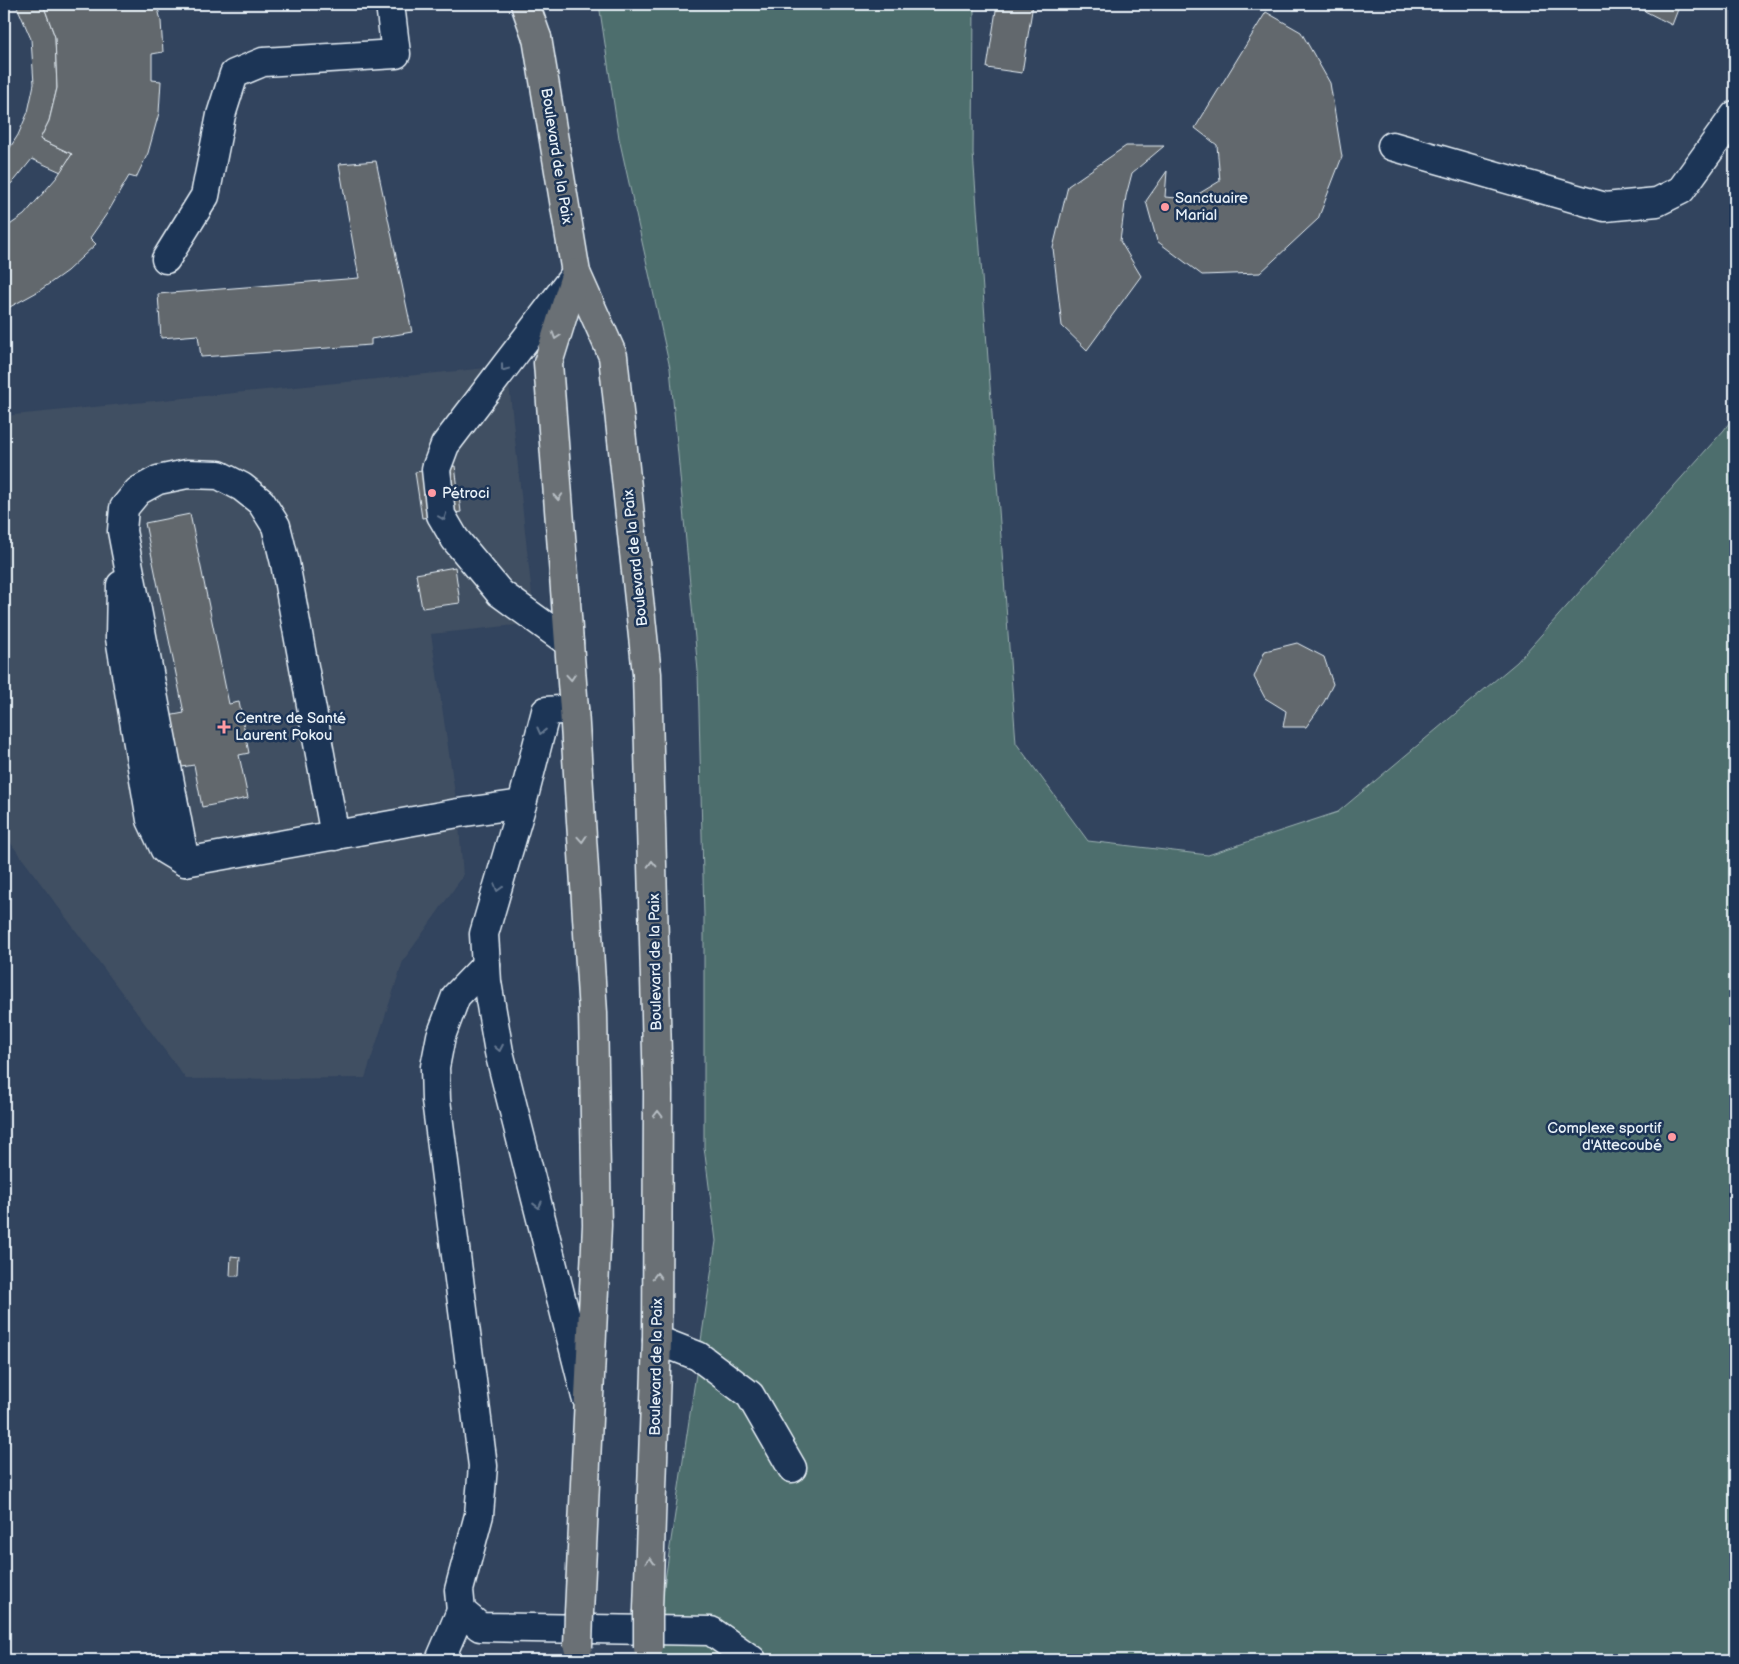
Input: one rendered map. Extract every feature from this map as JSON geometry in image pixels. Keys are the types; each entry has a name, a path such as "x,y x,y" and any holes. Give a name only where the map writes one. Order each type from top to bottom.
{"main road":[{"path":"525,4 537,38"},
{"path":"531,4 537,38"},
{"path":"537,38 543,4"},
{"name":"Boulevard de la Paix","path":"537,38 576,273 613,356 647,674 658,1092 657,1340 647,1654"},
{"name":"Boulevard de la Paix","path":"576,273 548,363 574,710 593,1023 596,1225 578,1654"}],"lane":[{"path":"166,259 205,196 221,115 234,74 263,62 396,54 390,4"},
{"path":"1392,146 1605,207 1657,202 1681,190 1735,115"},
{"path":"569,643 500,593 455,539 441,516 436,469 445,445 576,273"},
{"path":"336,836 286,563 276,526 261,502 242,486 220,475 186,474 158,480 138,491 124,508 122,531 185,862 336,836 458,813 522,804"},
{"path":"574,710 546,711 522,804 484,934 487,982 499,1052 588,1408"},
{"path":"440,1660 461,1611 460,1590 479,1514 483,1466 436,1100 435,1068 441,1036 456,996 486,965"},
{"path":"657,1340 698,1356 750,1395 792,1468"},
{"path":"461,1611 480,1627 711,1631 752,1660"}],"shaded area":[{"name":"Centre de Santé Laurent Pokou","path":"507,366 535,623 431,634 458,813 463,876 403,961 365,1078 186,1079 10,842 4,827 4,416"}],"green space":[{"path":"599,4 974,4 973,153 1016,743 1088,841 1208,855 1338,812 1517,662 1724,430 1735,415 1735,1660 653,1660 716,1241 704,1147 704,917 698,671 670,368 619,138"}],"building":[{"path":"16,4 43,4 55,37 57,88 49,121 40,139 72,154 61,172 32,159 4,190 4,157 18,135 28,112 34,84 31,39"},
{"path":"43,4 157,4 161,21 163,52 152,54 152,80 161,81 159,113 148,153 136,178 129,176 90,238 96,244 67,271 39,291 8,308 4,300 4,229 24,215 57,177 72,154 40,139 49,121 57,88 55,37"},
{"path":"997,4 1033,4 1022,73 987,68"},
{"path":"1634,4 1680,4 1672,25"},
{"path":"1266,12 1301,32 1330,83 1342,157 1318,219 1260,273 1202,275 1157,241 1146,201 1167,171 1165,197 1190,199 1220,181 1217,145 1195,128"},
{"path":"1126,146 1164,146 1132,173 1126,196 1120,241 1141,276 1087,350 1062,326 1053,248 1068,186"},
{"path":"376,161 412,332 371,339 371,345 201,357 198,335 161,338 158,294 359,278 339,164"},
{"path":"455,466 461,512 422,518 415,472"},
{"path":"190,514 229,704 239,702 249,753 239,755 248,798 202,807 194,765 157,771 147,720 184,713 145,523"},
{"path":"455,567 460,603 422,608 416,574"},
{"path":"1297,643 1324,657 1333,684 1324,702 1306,727 1283,727 1286,711 1265,698 1254,677 1265,651"},
{"path":"231,1256 240,1257 239,1276 230,1276"}],"place":[{"name":"Sanctuaire Marial","path":"1165,207"},
{"name":"Pétroci","path":"432,493"},
{"name":"Centre de Santé Laurent Pokou","path":"224,727"},
{"name":"Complexe sportif d'Attecoubé","path":"1672,1137"}]}
